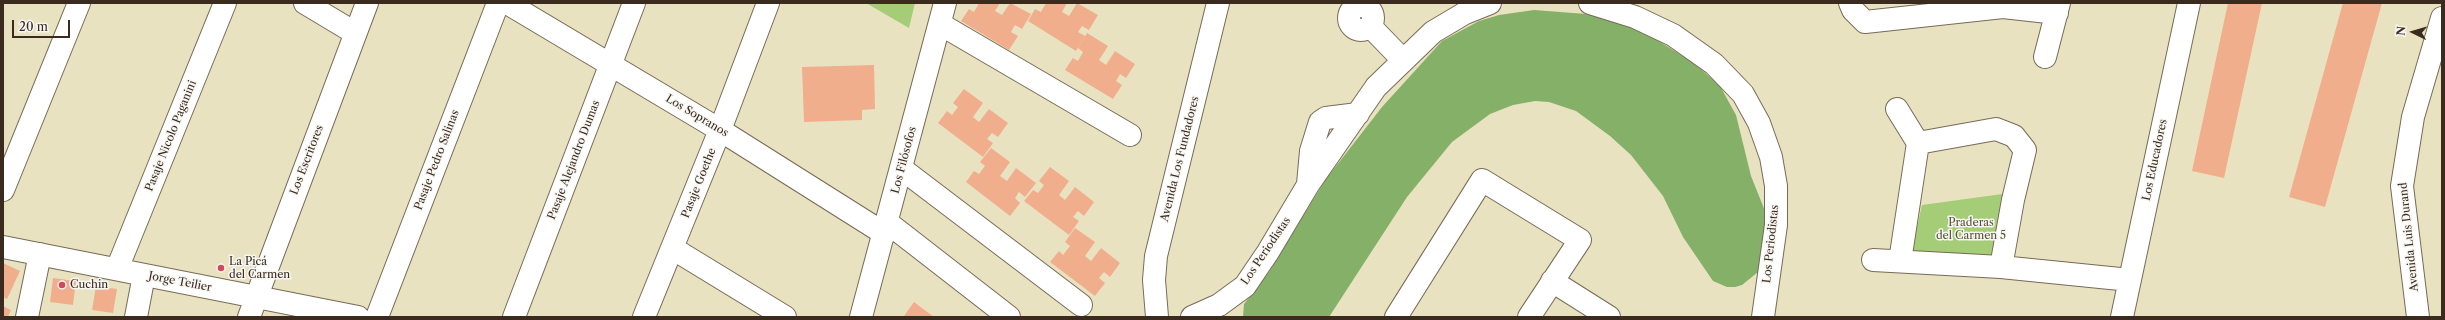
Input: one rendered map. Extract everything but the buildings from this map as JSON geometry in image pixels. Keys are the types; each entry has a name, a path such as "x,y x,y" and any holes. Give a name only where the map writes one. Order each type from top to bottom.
{"street":[{"path":"3,190 79,3"},
{"name":"Pasaje Nicolo Paganini","path":"117,269 225,3"},
{"path":"305,3 355,33"},
{"name":"Los Escritores","path":"252,307 366,3"},
{"name":"Pasaje Pedro Salinas","path":"377,317 498,3"},
{"name":"Los Sopranos","path":"507,3 610,63 886,229 1009,317"},
{"name":"Pasaje Alejandro Dumas","path":"514,317 634,3"},
{"name":"Pasaje Goethe","path":"644,317 720,130 768,3"},
{"name":"Los Filósofos","path":"861,317 886,229 945,3"},
{"name":"Avenida Los Fundadores","path":"1157,317 1154,280 1156,256 1218,3"},
{"name":"Los Periodistas","path":"1192,317 1219,305 1244,286 1268,252 1308,185 1376,87 1402,59 1433,32 1465,13 1490,3"},
{"name":"Los Periodistas","path":"1590,3 1636,17 1673,35 1714,64 1743,94 1759,123 1771,157 1776,186 1776,225 1763,317"},
{"path":"1850,3 1853,10 1865,22 2003,7 2058,8 2045,57"},
{"name":"Los Educadores","path":"2122,317 2189,3"},
{"name":"Avenida Luis Durand","path":"2418,317 2402,186 2413,117 2442,18"},
{"path":"940,24 1130,135"},
{"path":"1370,26 1402,59"},
{"path":"1897,109 1918,143 1900,261"},
{"path":"1918,143 1996,128 2014,136 2025,150 2013,200 2001,267"},
{"path":"902,169 1081,305"},
{"path":"1396,317 1482,180 1580,240 1529,317"},
{"name":"Jorge Teilier","path":"3,247 144,275 252,307 358,317"},
{"path":"672,248 785,317"},
{"path":"27,317 40,254"},
{"path":"1873,260 2001,267 2130,280"},
{"path":"136,317 144,275"},
{"path":"1552,281 1609,317"}],"green space":[{"path":"866,3 915,3 909,28"},
{"path":"1534,10 1586,14 1618,21 1651,36 1695,64 1720,86 1736,115 1751,176 1767,216 1764,262 1758,272 1742,285 1735,287 1727,287 1713,281 1683,237 1663,196 1631,155 1610,136 1576,111 1549,102 1535,101 1513,105 1490,114 1452,142 1407,197 1329,317 1243,317 1244,304 1269,272 1326,179 1382,107 1442,41 1479,21 1499,15"},
{"name":"Praderas del Carmen 5","path":"2010,193 1997,262 1911,254 1922,205"}],"place":[{"name":"La Picá del Carmen","path":"221,268"},
{"name":"Cuchin","path":"62,285"}]}
